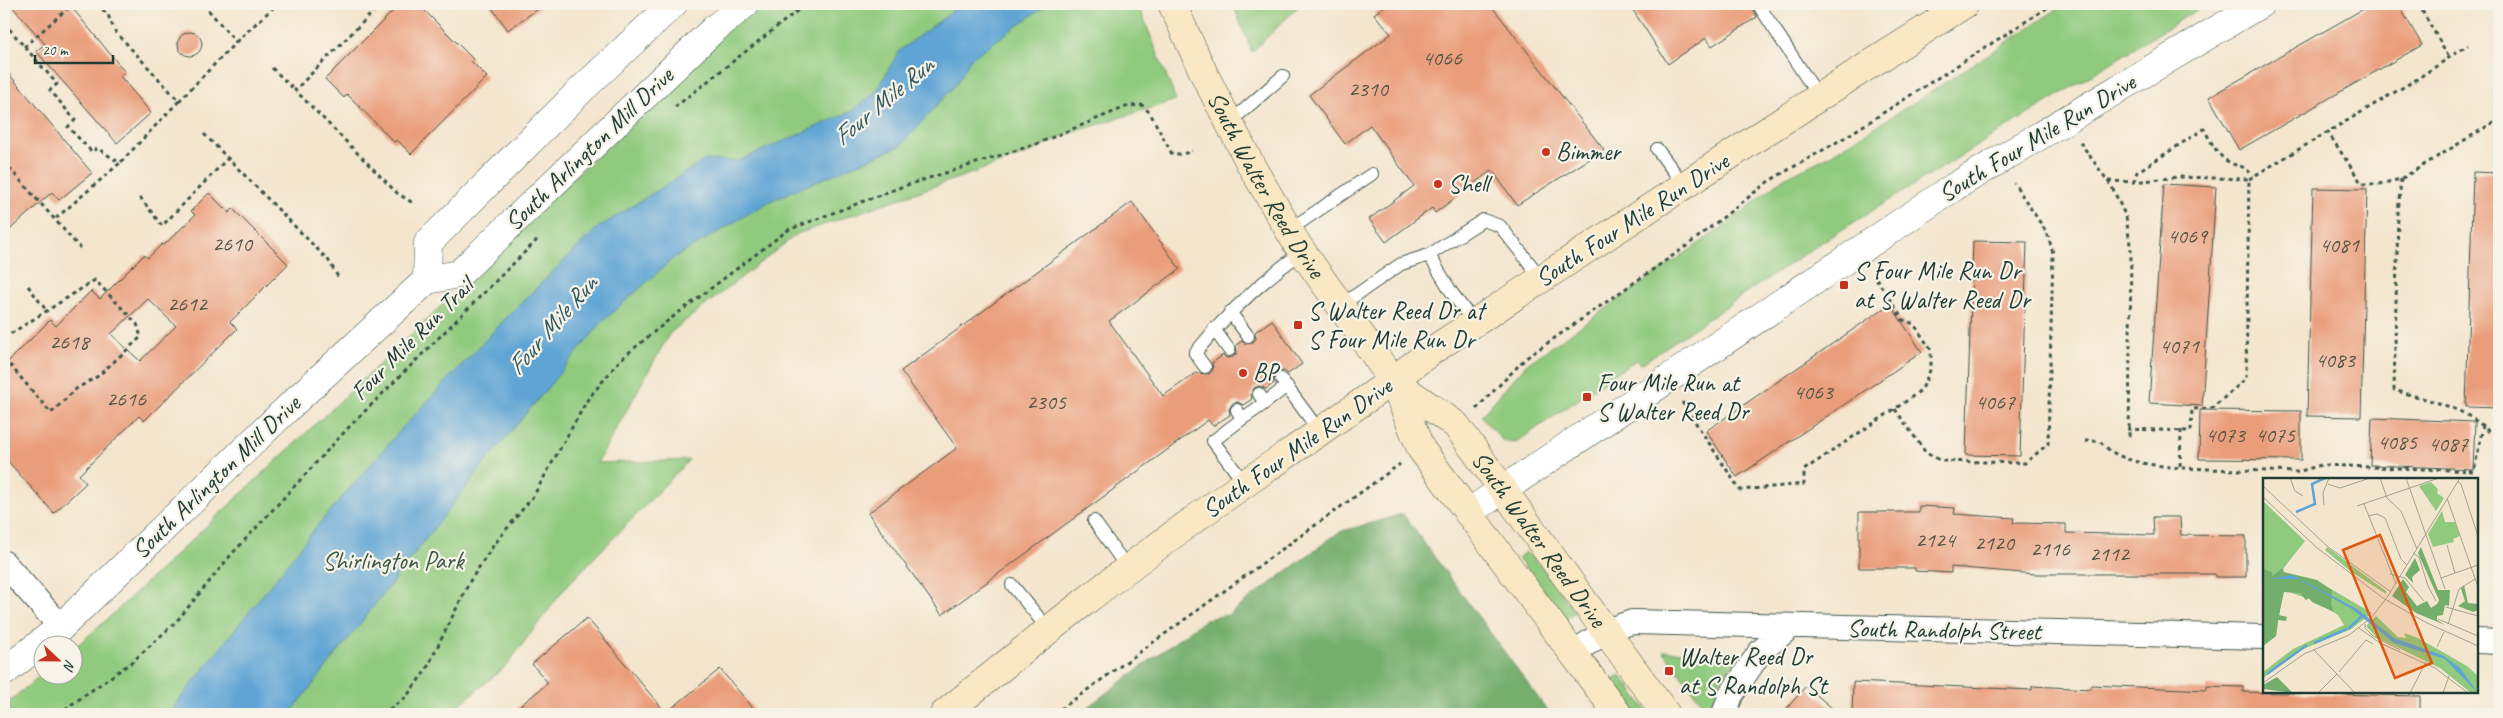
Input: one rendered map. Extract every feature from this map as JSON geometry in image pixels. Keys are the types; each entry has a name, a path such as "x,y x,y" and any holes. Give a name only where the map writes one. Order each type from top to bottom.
{"main road":[{"name":"South Walter Reed Drive","path":"1172,4 1229,123 1296,241 1393,381 1422,449 1618,714"},
{"name":"South Four Mile Run Drive","path":"944,714 1048,629 1245,484 1393,381 1433,350 1819,97 1936,11 1965,4"},
{"name":"South Walter Reed Drive","path":"1393,381 1456,425 1666,714"}],"street":[{"name":"South Arlington Mill Drive","path":"427,280 428,243 580,91 673,4"},
{"name":"South Arlington Mill Drive","path":"4,672 61,627 293,403 427,280 459,274 714,29 745,4"},
{"name":"South Four Mile Run Drive","path":"1468,513 1954,187 2260,4"},
{"path":"4,563 61,627"},
{"name":"South Randolph Street","path":"1573,653 1606,631 1632,622 2263,637"},
{"path":"1724,714 1731,695 1760,652 1792,626"},
{"path":"2478,641 2499,642"}],"lane":[{"path":"1758,4 1819,97"},
{"path":"1229,123 1283,76"},
{"path":"1657,149 1684,185"},
{"path":"1205,367 1195,353 1214,330 1265,278 1296,241 1372,174"},
{"path":"1340,306 1401,264 1429,255 1483,220 1500,226 1542,279"},
{"path":"1429,255 1452,293 1474,323"},
{"path":"1230,312 1248,336"},
{"path":"1214,330 1229,350"},
{"path":"1245,484 1212,441 1239,414 1284,382 1320,432"},
{"path":"1094,522 1128,570"},
{"path":"1012,584 1048,629"}],"path":[{"path":"24,47 68,8 80,4"},
{"path":"97,4 108,15 115,31 179,100"},
{"path":"203,4 236,42"},
{"path":"54,220 120,163 236,42 277,4"},
{"path":"295,90 381,4"},
{"path":"673,109 806,4"},
{"path":"1474,411 1526,358 1688,245 1769,180 1844,138 2053,4"},
{"path":"2418,4 2449,57"},
{"path":"4,23 57,84 50,90 75,120 68,127 92,152 97,148 120,163"},
{"path":"2108,181 2134,182 2178,177 2249,179 2417,79 2468,45"},
{"path":"272,68 397,193 413,203"},
{"path":"383,714 406,697 426,670 475,574 493,546 534,495 588,399 621,359 788,230 901,187 1036,144 1128,106 1142,105 1150,113 1172,154 1183,154 1192,151"},
{"path":"2327,131 2362,184 2379,184 2401,179 2499,119"},
{"path":"2134,182 2138,172 2204,130 2228,162 2245,167 2253,176"},
{"path":"204,134 329,261 338,277"},
{"path":"2079,142 2108,181 2126,217 2131,251 2127,429 2129,438"},
{"path":"140,197 162,226 228,158"},
{"path":"4,162 80,248"},
{"path":"2127,429 2191,431 2192,409 2212,408 2246,379 2249,179"},
{"path":"2401,179 2398,212 2394,390 2453,408 2477,420 2488,430 2499,431"},
{"path":"1895,409 1926,453 1942,461 2026,464 2048,444 2053,253 2047,233 2014,182"},
{"name":"Four Mile Run Trail","path":"58,714 132,662 176,622 230,555 350,426 545,232"},
{"path":"1682,402 1740,490 1804,484 1804,470 1895,409 1922,388 1931,368 1931,350 1914,324 1903,320 1874,275"},
{"path":"4,338 95,280 137,324 141,337 98,376 76,389 51,413 4,358"},
{"path":"28,286 46,310"},
{"path":"2085,441 2100,441 2105,448 2124,457 2151,465 2180,468 2296,472 2321,465 2474,471 2483,426"},
{"path":"2180,468 2181,430"},
{"path":"1054,714 1393,469"}],"green space":[{"name":"Shirlington Park","path":"762,4 1138,4 1176,100 1065,135 1027,154 797,234 670,333 597,463 689,460 565,588 506,666 448,714 4,714 4,706 32,682 32,686 82,686 82,641 416,330 720,36"},
{"path":"1233,4 1301,4 1252,52"},
{"path":"2065,4 2206,4 1822,242 1641,364 1637,359 1515,443 1503,441 1481,416 1527,364 1727,224 1784,178 1827,157 1931,92"},
{"path":"1403,514 1550,714 1078,714 1206,619 1228,615 1339,532"},
{"path":"1525,552 1540,565 1575,612 1564,620 1518,558"},
{"path":"1663,651 1735,652 1739,656 1721,679 1711,710 1707,709"},
{"path":"1621,675 1649,714 1633,714 1610,682"}],"water":[{"name":"Four Mile Run","path":"957,4 1048,4 970,59 957,83 900,146 770,201 674,258 604,320 484,464 290,714 168,714 317,526 406,424 509,315 596,229 705,160 738,161 850,112 876,92 899,51 950,13"}],"building":[{"path":"10,4 69,4 125,72 120,76 151,113 117,143 36,51 45,44"},
{"path":"400,4 418,4 473,59 471,61 487,77 411,154 397,140 394,142 347,94 344,98 325,79"},
{"path":"489,4 545,4 508,30"},
{"path":"1388,4 1490,4 1604,150 1517,205 1492,170 1435,213 1432,208 1386,242 1369,219 1414,186 1370,125 1345,144 1309,95 1391,34 1374,14"},
{"path":"1629,4 1750,4 1757,17 1712,46 1706,38 1668,64"},
{"path":"2372,4 2398,4 2422,45 2239,150 2209,97"},
{"path":"190,32 199,35 202,44 199,53 190,56 181,53 178,44 181,35"},
{"path":"4,68 92,173 59,200 52,192 4,235"},
{"path":"2473,172 2499,173 2499,408 2466,407"},
{"path":"2164,184 2216,187 2202,406 2149,403"},
{"path":"2313,188 2367,189 2361,417 2307,416"},
{"path":"209,193 229,213 233,209 288,264 230,322 237,329 144,421 139,416 79,475 86,483 54,513 4,457 4,366 50,320 56,326 91,291 100,299 144,255 148,258 162,244 164,245 195,215 191,211","holes":["148,299 176,326 140,361 111,334"]},
{"path":"1132,202 1180,269 1109,321 1163,396 1196,373 1209,374 1213,370 1212,363 1223,355 1226,358 1233,357 1237,353 1236,345 1242,341 1245,344 1252,343 1256,339 1255,332 1272,320 1302,364 1288,374 1284,371 1277,372 1273,376 1274,383 1266,389 1259,386 1254,388 1251,394 1252,399 1243,405 1238,402 1233,403 1229,409 1230,415 1213,426 1208,420 942,615 868,513 957,448 901,371"},
{"path":"1973,241 2027,242 2020,456 1966,455"},
{"path":"1890,304 1922,352 1737,477 1706,431"},
{"path":"2200,410 2301,411 2301,460 2199,459"},
{"path":"2372,418 2475,422 2473,469 2370,465"},
{"path":"1919,506 1955,508 1954,514 2014,518 2013,523 2066,524 2066,533 2154,535 2153,517 2180,517 2181,535 2246,536 2246,577 2215,577 2215,574 2035,574 1951,567 1951,573 1915,571 1915,568 1859,568 1859,512 1919,512"},
{"path":"587,618 666,713 720,669 758,714 510,714 548,683 532,664"},
{"path":"1853,682 2032,690 2032,686 2091,689 2091,685 2207,690 2207,686 2243,687 2243,692 2263,693 2420,696 2420,714 1852,714"},
{"path":"1806,686 1839,714 1782,714"}],"place":[{"name":"Bimmer","path":"1546,152"},
{"name":"Shell","path":"1438,184"},
{"name":"S Four Mile Run Dr at S Walter Reed Dr","path":"1844,285"},
{"name":"S Walter Reed Dr at S Four Mile Run Dr","path":"1298,325"},
{"name":"BP","path":"1243,373"},
{"name":"Four Mile Run at S Walter Reed Dr","path":"1587,397"},
{"name":"Walter Reed Dr at S Randolph St","path":"1669,671"}]}
